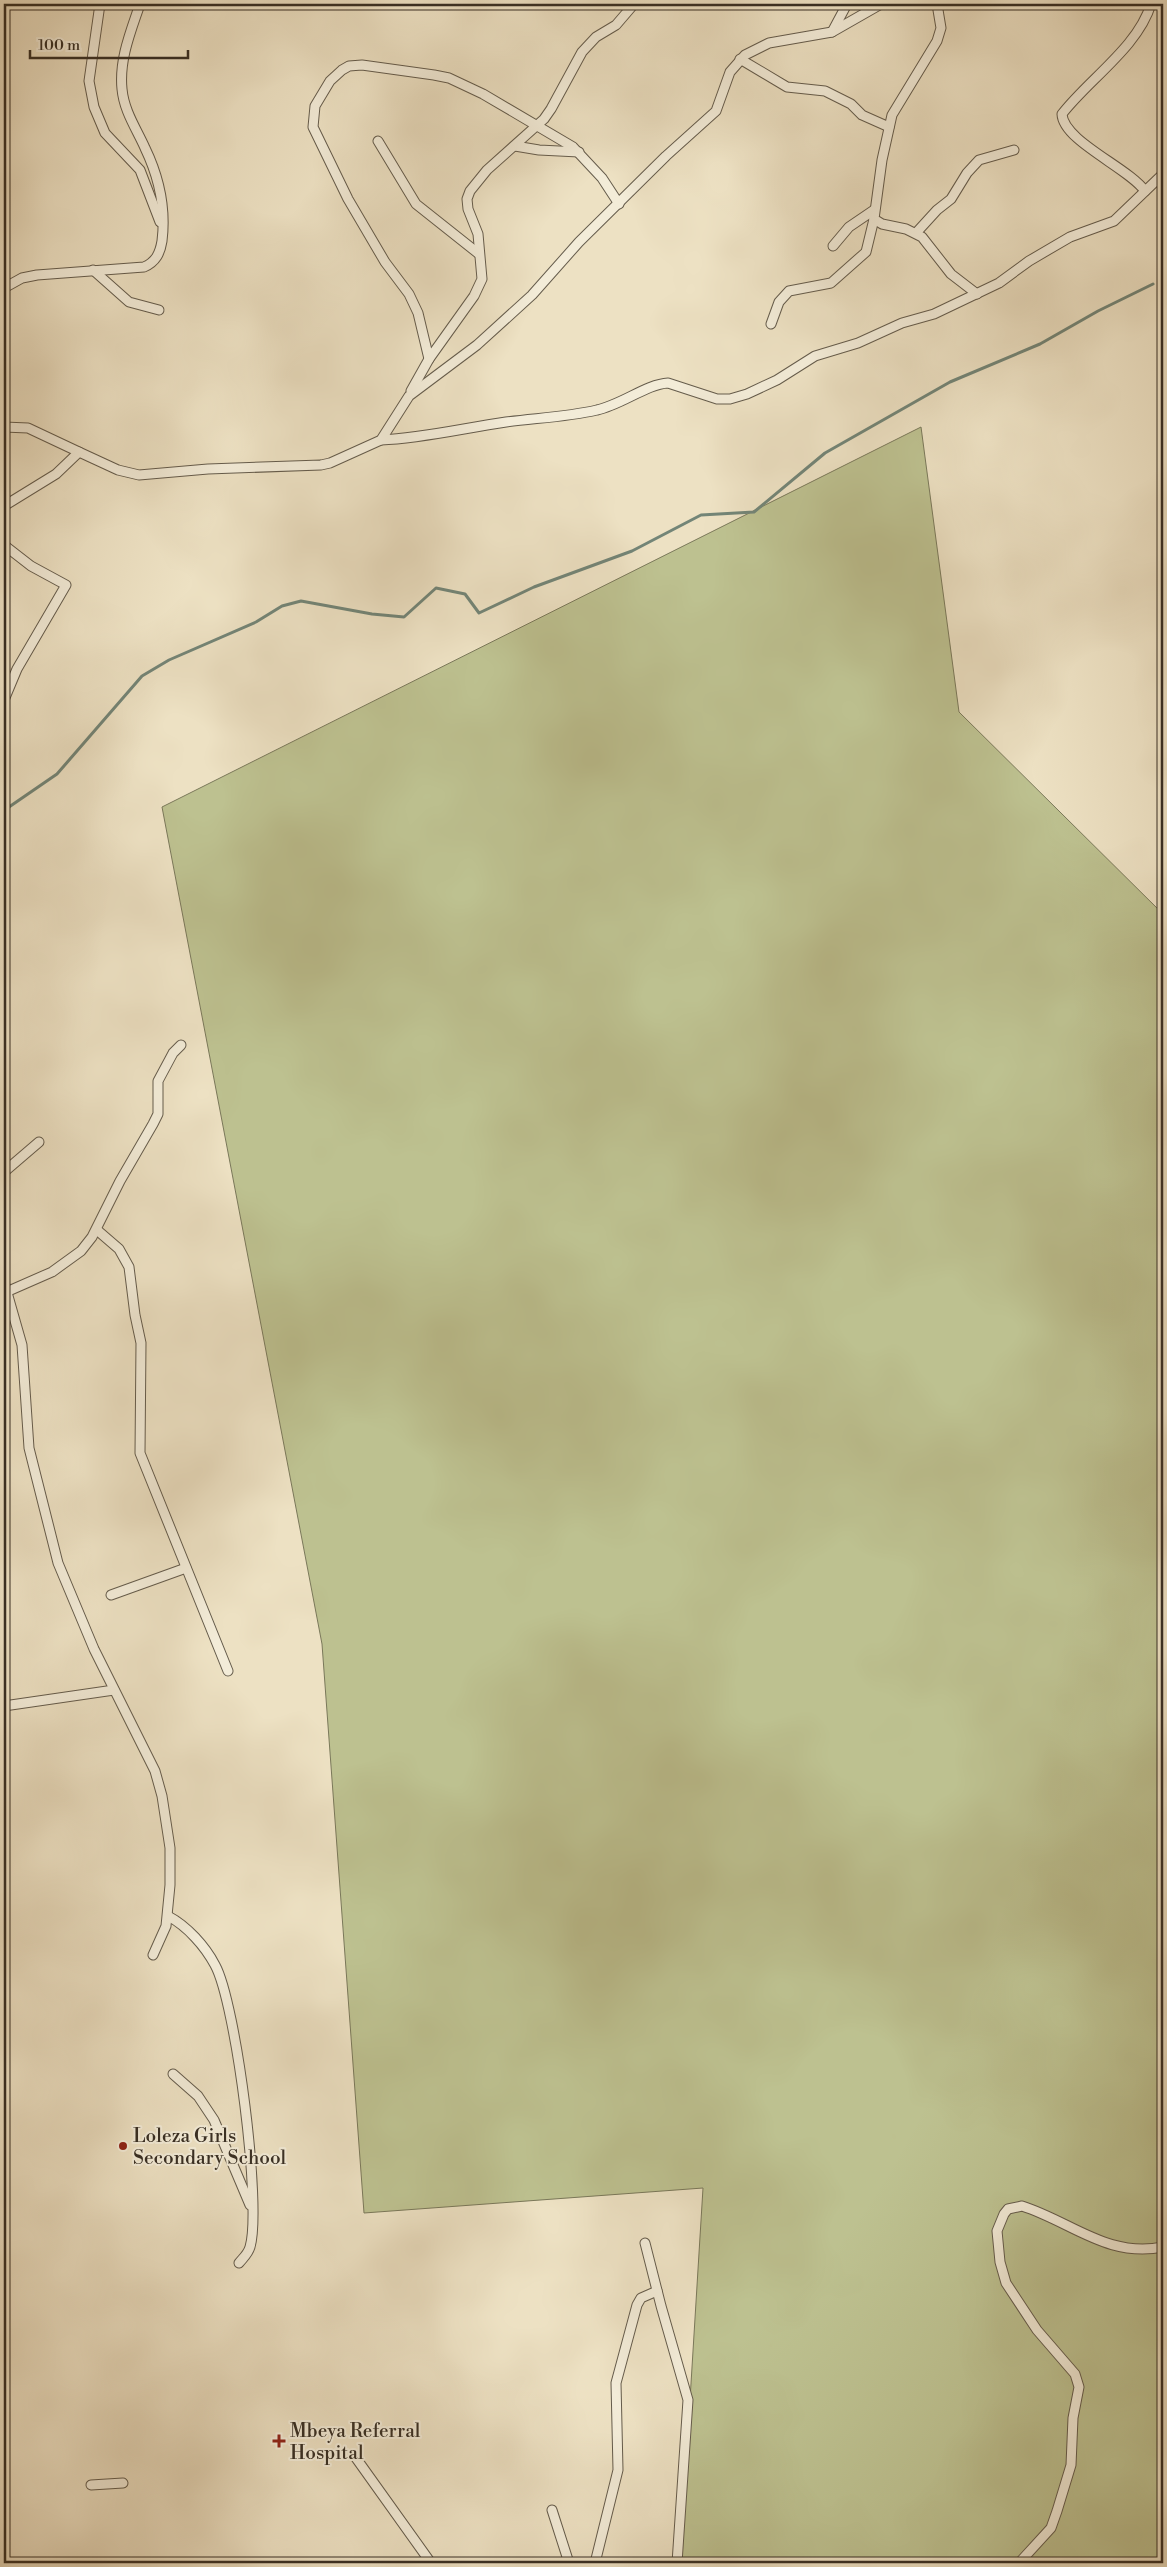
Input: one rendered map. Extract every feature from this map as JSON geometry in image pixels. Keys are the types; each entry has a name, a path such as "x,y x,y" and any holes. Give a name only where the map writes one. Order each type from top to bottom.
{"street":[{"path":"100,4 89,80 94,107 105,133 140,170 163,232"},
{"path":"4,288 22,278 37,275 144,267 153,263 160,250 163,232 162,198 159,182 145,148 128,116 122,88 126,48 140,4"},
{"path":"381,440 409,396 429,359 480,285 483,273 479,254 478,234 468,209 467,199 470,191 483,175 537,126 551,109 575,61 589,43 611,30 634,4"},
{"path":"832,32 847,4"},
{"path":"409,396 476,345 532,295 579,242 666,156 716,111 730,72 740,59 753,50 769,43 832,32 881,4"},
{"path":"771,324 779,302 789,291 831,283 866,252 889,127 895,110 937,41 941,28 937,4"},
{"path":"1145,191 1134,177 1105,160 1068,128 1062,121 1062,114 1120,51 1143,21 1151,4"},
{"path":"740,59 787,87 820,89 851,104 862,115 889,127"},
{"path":"429,359 418,313 409,294 385,262 318,142 312,127 315,106 330,81 342,70 349,66 362,65 449,78 504,105 579,152 602,178 619,204"},
{"path":"378,142 416,204 479,254"},
{"path":"515,146 579,152"},
{"path":"916,233 937,210 951,200 967,173 979,160 1014,150"},
{"path":"4,427 28,428 118,470 139,475 158,475 208,469 321,465 330,463 381,440 417,438 497,423 594,411 620,403 660,383 668,383 705,397 730,399 772,382 800,364 823,353 858,343 888,328 934,314 961,299 977,294 998,283 1029,261 1070,237 1114,220 1130,208 1163,174"},
{"path":"874,214 882,224 916,233 929,244 951,274 977,294"},
{"path":"833,246 849,227 874,214"},
{"path":"93,270 130,302 159,310"},
{"path":"4,506 56,474 79,452"},
{"path":"4,545 31,566 66,584 17,669 4,700"},
{"path":"6,1293 52,1272 81,1251 96,1230 120,1181 158,1114 158,1081 173,1053 181,1045"},
{"path":"4,1172 39,1142"},
{"path":"96,1230 119,1249 129,1267 135,1315 141,1343 140,1453 228,1671"},
{"path":"4,1282 22,1345 29,1448 46,1524 65,1582 114,1690 155,1771 162,1796 170,1848 168,1916 153,1955"},
{"path":"111,1594 186,1568"},
{"path":"4,1706 114,1690"},
{"path":"168,1916 177,1921 200,1944 216,1966 222,1980 229,2009 246,2118 252,2210 250,2247 239,2263"},
{"path":"173,2074 198,2096 214,2120 252,2210"},
{"path":"1020,2563 1051,2528 1058,2511 1071,2465 1073,2418 1079,2387 1075,2374 1038,2330 1010,2292 998,2252 997,2231 1000,2222 1008,2209 1022,2206 1112,2246 1138,2250 1163,2247"},
{"path":"646,2243 657,2291 688,2400 677,2563"},
{"path":"595,2563 618,2470 615,2397 622,2351 641,2298 657,2291"},
{"path":"356,2458 431,2563"},
{"path":"91,2485 99,2482 123,2483"},
{"path":"552,2510 569,2563"}],"green space":[{"path":"921,427 959,712 1163,914 1163,2563 680,2563 703,2188 364,2213 322,1644 162,807"}],"waterway":[{"path":"4,817 9,807 57,774 142,676 169,660 256,622 282,606 301,601 372,614 404,617 436,588 465,594 479,613 534,587 632,551 701,515 754,512 825,453 950,382 1040,344 1098,311 1153,284"}],"place":[{"name":"Loleza Girls Secondary School","path":"123,2146"},
{"name":"Mbeya Referral Hospital","path":"279,2441"}]}
